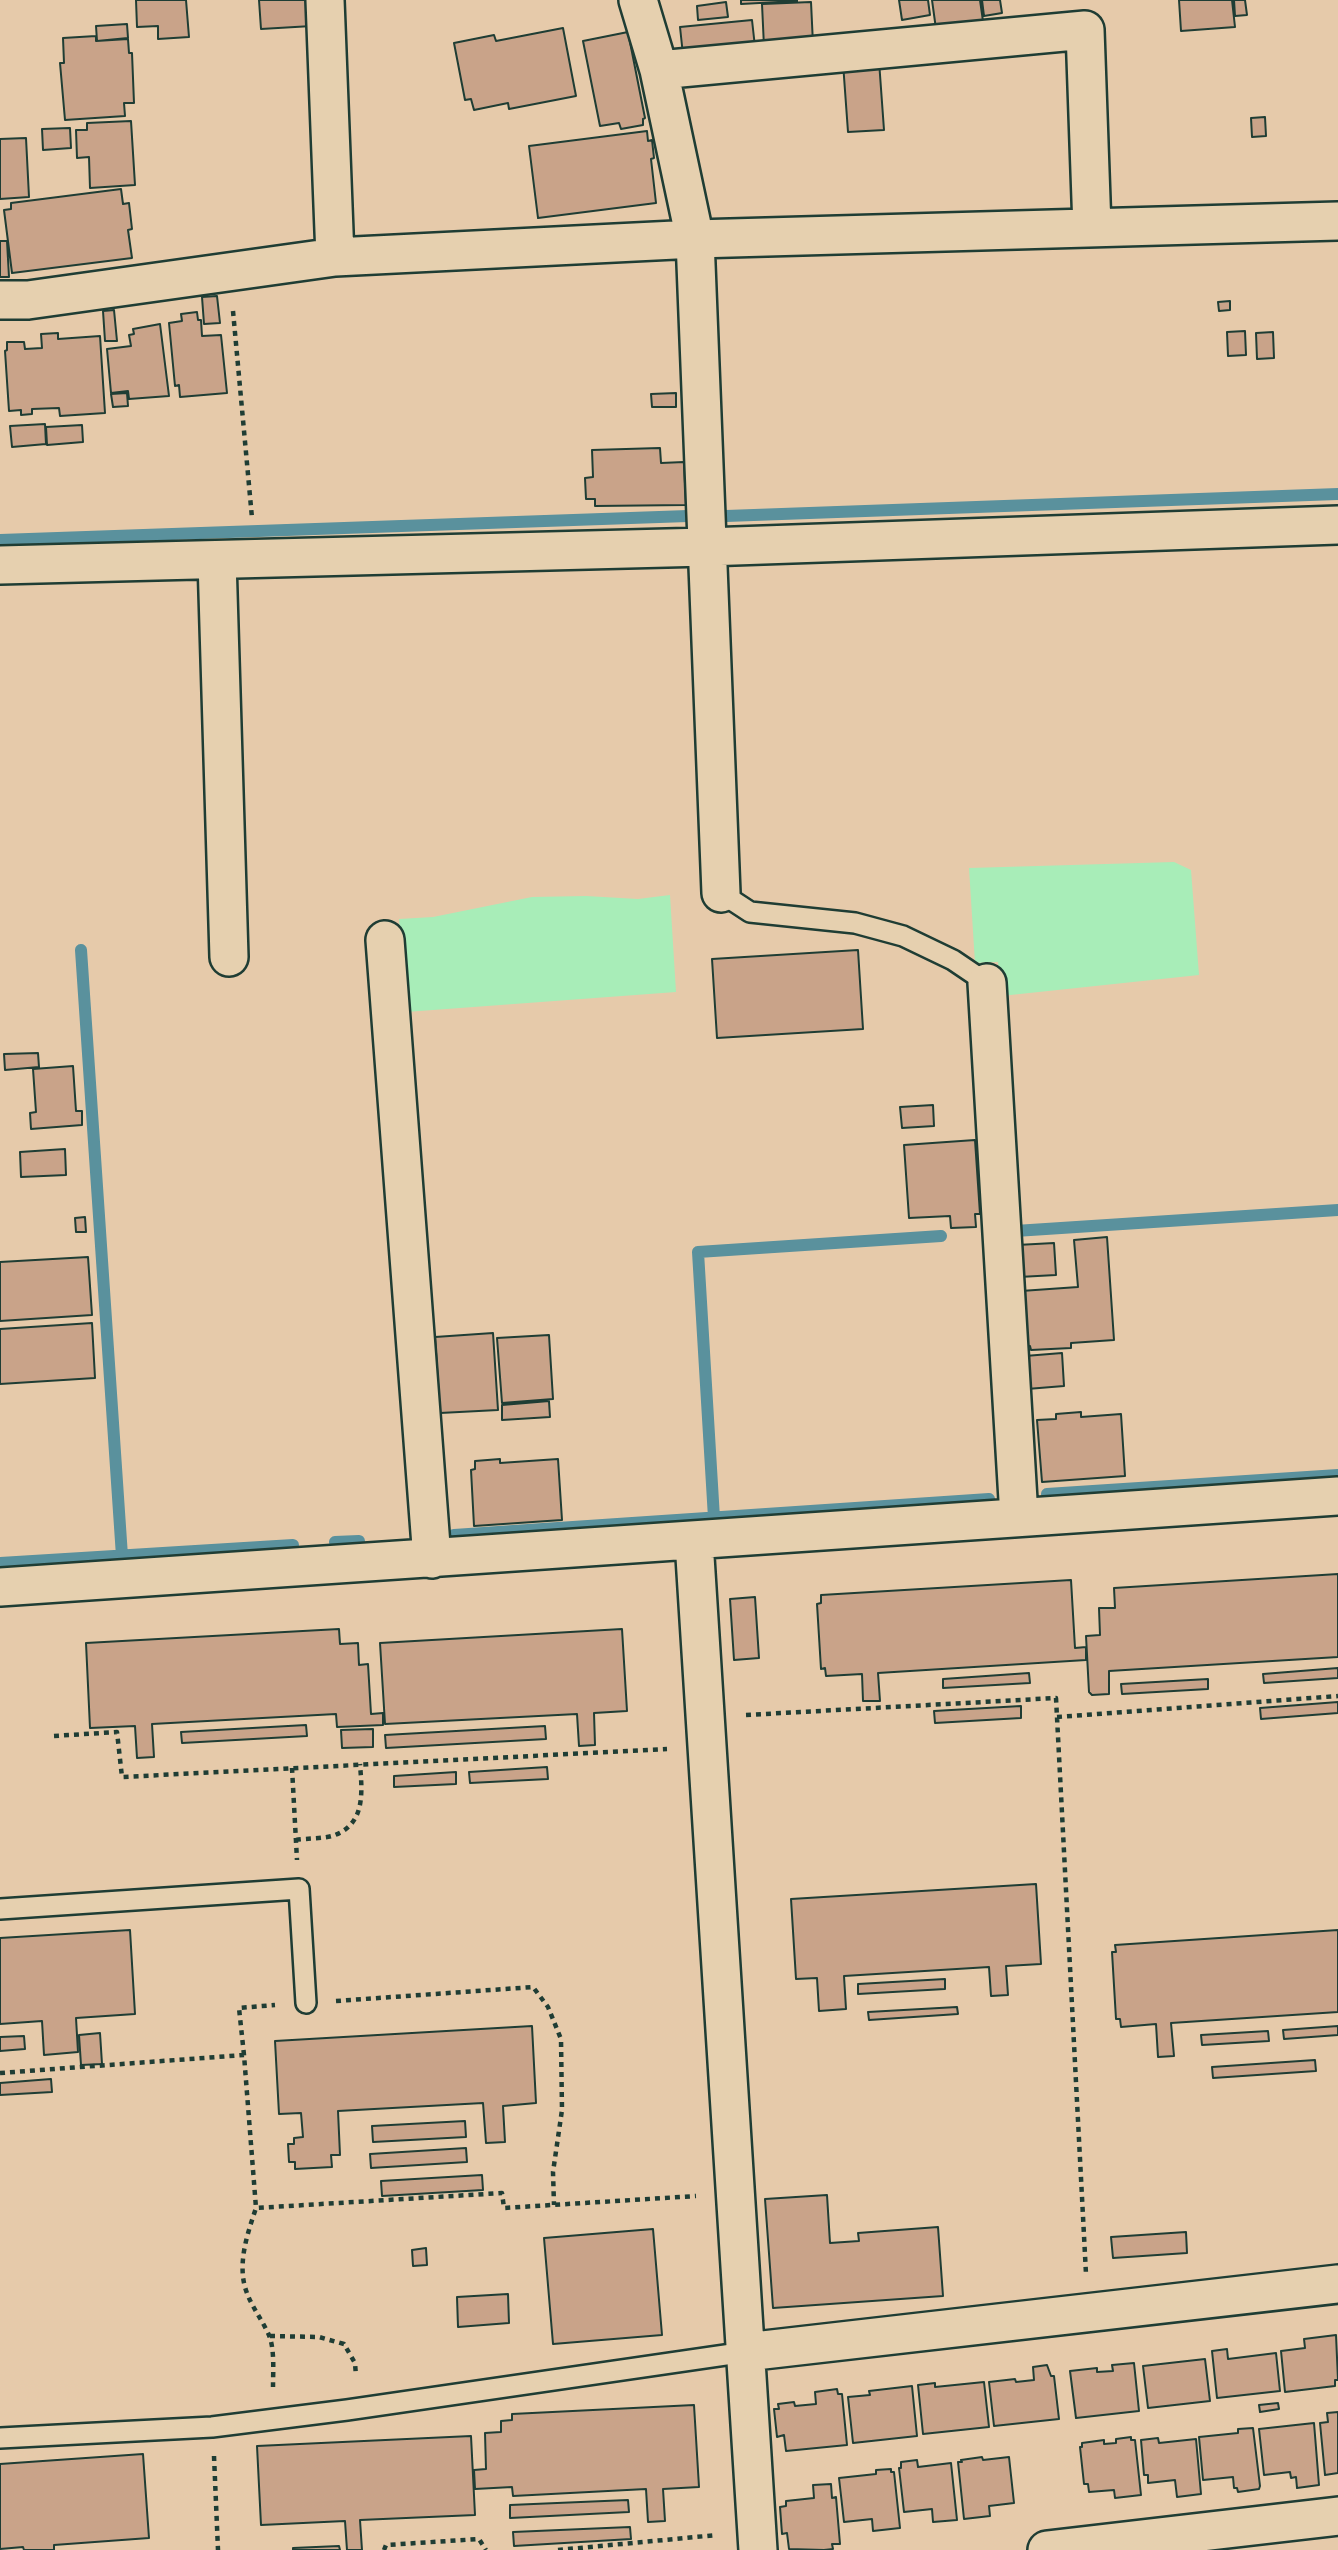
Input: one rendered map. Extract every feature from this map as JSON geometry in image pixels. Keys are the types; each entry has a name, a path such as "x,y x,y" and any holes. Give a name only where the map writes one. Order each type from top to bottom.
{"street":[{"path":"325,0 335,257"},
{"path":"638,0 659,70 695,239 721,893"},
{"path":"659,70 1085,30 1092,228"},
{"path":"0,300 28,300 335,257 695,239 1338,221"},
{"path":"0,565 706,547 1338,525"},
{"path":"216,560 229,957"},
{"path":"386,940 432,1559"},
{"path":"987,983 1019,1517"},
{"path":"0,1587 1338,1496"},
{"path":"694,1541 757,2540"},
{"path":"746,2352 1338,2284"},
{"path":"1047,2550 1338,2516"}],"lane":[{"path":"721,893 750,912 855,923 903,936 953,960 987,983"},
{"path":"0,1909 299,1889 306,2003"},
{"path":"0,2438 212,2427 746,2352"}],"path":[{"path":"229,272 252,518"},
{"path":"1057,1717 1338,1696"},
{"path":"54,1735 117,1732 122,1777 360,1764 1056,1698 1088,2313"},
{"path":"296,1840 335,1835 354,1821 362,1801 360,1764"},
{"path":"292,1768 299,1889"},
{"path":"272,2420 273,2370 270,2336 251,2305 244,2284 243,2261 256,2208 239,2008 533,1987 548,2007 561,2039 562,2110 553,2172 554,2205"},
{"path":"0,2073 244,2055"},
{"path":"256,2208 502,2193 504,2208 736,2194"},
{"path":"270,2336 319,2337 344,2344 355,2363 357,2385 347,2410"},
{"path":"212,2427 218,2550"},
{"path":"384,2550 386,2545 480,2539 486,2550"},
{"path":"558,2550 757,2540"}],"green space":[{"path":"1174,862 1191,870 1199,975 1001,996 998,962 975,963 969,868"},
{"path":"670,895 676,992 406,1012 399,919 433,917 532,897 638,899"}],"building":[{"path":"136,0 186,0 189,37 158,39 158,26 137,27"},
{"path":"259,0 311,0 312,26 261,29"},
{"path":"741,0 797,0 797,1 741,4"},
{"path":"899,0 928,0 930,15 902,20"},
{"path":"932,0 980,0 983,21 936,29"},
{"path":"982,0 1000,0 1002,13 984,16"},
{"path":"1179,0 1232,0 1235,27 1181,31"},
{"path":"1234,0 1245,0 1247,15 1235,16"},
{"path":"726,2 728,17 698,20 697,6"},
{"path":"811,2 813,44 764,47 762,4"},
{"path":"752,20 755,47 683,55 680,27"},
{"path":"127,24 128,38 97,41 96,26"},
{"path":"563,28 576,96 509,109 508,103 474,110 471,99 465,100 454,43 494,35 496,41"},
{"path":"628,32 645,118 643,125 621,129 619,123 600,126 583,41"},
{"path":"96,36 96,41 128,39 129,53 132,53 134,103 124,103 125,116 65,120 60,63 64,63 63,38"},
{"path":"879,61 884,130 848,132 843,63"},
{"path":"1265,117 1266,136 1252,137 1251,118"},
{"path":"131,121 135,185 90,188 89,157 77,158 76,130 87,130 87,123"},
{"path":"70,128 71,148 43,150 42,129"},
{"path":"647,131 648,141 652,140 654,158 651,159 656,203 538,218 529,146"},
{"path":"26,138 29,197 0,199 0,139"},
{"path":"121,189 123,204 129,203 132,229 128,230 132,258 12,273 4,210 11,209 11,203"},
{"path":"0,241 7,241 9,277 0,277"},
{"path":"217,296 220,323 204,324 202,297"},
{"path":"1230,301 1230,310 1219,311 1218,302"},
{"path":"114,310 117,341 105,341 103,311"},
{"path":"197,312 198,320 201,320 202,336 221,335 227,393 180,397 179,385 175,386 169,323 182,321 181,314"},
{"path":"160,324 169,396 129,399 128,391 111,393 107,349 131,346 129,335 134,334 133,329"},
{"path":"1245,331 1246,355 1228,356 1227,332"},
{"path":"1273,332 1274,358 1257,359 1256,333"},
{"path":"58,333 58,339 100,336 105,413 60,416 59,408 32,409 32,414 21,415 21,410 9,411 5,351 7,342 24,342 25,349 42,348 41,334"},
{"path":"127,393 128,406 113,407 111,394"},
{"path":"676,393 676,407 652,407 651,394"},
{"path":"45,424 46,444 12,447 10,426"},
{"path":"82,425 83,442 47,445 46,427"},
{"path":"660,448 661,463 684,462 686,505 595,506 595,499 586,499 585,478 593,477 592,450"},
{"path":"858,950 863,1029 717,1038 712,959"},
{"path":"38,1053 39,1067 5,1070 4,1054"},
{"path":"73,1066 76,1111 82,1111 82,1125 31,1129 30,1113 36,1112 33,1069"},
{"path":"933,1105 934,1126 902,1128 900,1107"},
{"path":"975,1140 980,1214 975,1214 976,1227 951,1228 950,1216 909,1218 904,1145"},
{"path":"65,1149 66,1175 21,1177 20,1152"},
{"path":"85,1217 86,1232 76,1232 75,1218"},
{"path":"1107,1237 1114,1340 1071,1343 1071,1348 1031,1350 1030,1346 1025,1347 1021,1291 1078,1287 1074,1240"},
{"path":"1054,1243 1056,1275 1019,1277 1017,1245"},
{"path":"88,1257 92,1315 0,1321 0,1262"},
{"path":"92,1323 95,1378 0,1384 0,1329"},
{"path":"493,1333 498,1410 440,1413 435,1337"},
{"path":"549,1335 553,1399 502,1403 497,1338"},
{"path":"1062,1353 1064,1386 1027,1389 1025,1356"},
{"path":"549,1401 550,1417 502,1420 502,1405"},
{"path":"1081,1412 1081,1417 1121,1414 1125,1476 1042,1482 1037,1420 1056,1419 1056,1414"},
{"path":"500,1459 500,1463 558,1459 562,1520 474,1526 471,1470 475,1469 475,1461"},
{"path":"1338,1574 1338,1657 1109,1671 1109,1694 1092,1695 1089,1692 1086,1636 1100,1635 1099,1608 1115,1608 1114,1588"},
{"path":"1071,1580 1075,1648 1086,1647 1086,1660 878,1673 880,1701 863,1701 862,1674 826,1676 825,1668 821,1669 817,1604 821,1603 821,1595"},
{"path":"755,1597 759,1658 734,1660 730,1599"},
{"path":"339,1629 340,1644 358,1643 359,1665 368,1664 371,1714 383,1713 383,1725 337,1727 336,1714 152,1724 154,1757 137,1758 135,1726 90,1728 86,1643"},
{"path":"622,1629 627,1711 594,1713 595,1745 579,1746 577,1714 385,1724 380,1643"},
{"path":"1338,1668 1338,1678 1264,1683 1263,1674"},
{"path":"1029,1673 1030,1683 943,1688 943,1679"},
{"path":"1208,1679 1208,1689 1122,1694 1121,1684"},
{"path":"1338,1702 1338,1713 1261,1719 1260,1708"},
{"path":"1021,1706 1021,1718 935,1723 934,1711"},
{"path":"306,1725 307,1736 182,1743 181,1732"},
{"path":"545,1726 546,1739 386,1748 385,1735"},
{"path":"373,1729 373,1747 342,1748 341,1730"},
{"path":"547,1767 548,1779 470,1783 469,1772"},
{"path":"456,1772 456,1784 394,1787 394,1776"},
{"path":"1036,1884 1041,1964 1006,1966 1008,1995 991,1996 989,1967 844,1976 846,2009 819,2011 817,1978 796,1979 791,1899"},
{"path":"130,1930 135,2014 76,2018 78,2052 44,2055 42,2021 0,2024 0,1938"},
{"path":"1338,1930 1338,2012 1171,2023 1174,2056 1158,2057 1156,2024 1121,2027 1120,2019 1116,2019 1112,1952 1116,1952 1115,1945"},
{"path":"945,1979 945,1989 858,1994 858,1984"},
{"path":"957,2007 958,2014 869,2020 868,2012"},
{"path":"532,2026 536,2103 503,2106 505,2142 486,2143 483,2103 338,2111 340,2155 331,2155 332,2167 295,2169 295,2162 289,2162 288,2144 294,2144 294,2138 303,2137 301,2113 279,2114 275,2041"},
{"path":"1338,2026 1338,2035 1284,2039 1283,2030"},
{"path":"1268,2031 1269,2041 1202,2045 1201,2035"},
{"path":"100,2033 102,2064 81,2065 79,2035"},
{"path":"24,2036 25,2049 0,2051 0,2037"},
{"path":"1315,2060 1316,2071 1213,2078 1212,2067"},
{"path":"51,2079 52,2092 0,2095 0,2083"},
{"path":"465,2121 466,2137 373,2142 372,2126"},
{"path":"466,2148 467,2162 371,2168 370,2154"},
{"path":"482,2175 483,2190 382,2196 381,2181"},
{"path":"827,2195 830,2243 859,2241 858,2233 938,2227 943,2296 773,2308 765,2199"},
{"path":"653,2229 662,2335 553,2344 544,2238"},
{"path":"1186,2232 1187,2253 1113,2258 1111,2237"},
{"path":"426,2248 427,2265 413,2266 412,2250"},
{"path":"508,2294 509,2323 458,2327 457,2297"},
{"path":"1336,2335 1338,2380 1335,2380 1335,2386 1285,2392 1281,2351 1305,2348 1304,2339"},
{"path":"1227,2349 1228,2359 1276,2353 1280,2391 1217,2398 1212,2351"},
{"path":"1205,2359 1210,2401 1148,2408 1143,2366"},
{"path":"1134,2363 1139,2411 1076,2418 1070,2371 1097,2368 1097,2372 1113,2371 1112,2365"},
{"path":"1047,2365 1051,2376 1054,2376 1059,2419 994,2426 989,2382 1034,2380 1033,2367"},
{"path":"984,2382 989,2427 923,2434 918,2385 935,2383 935,2387"},
{"path":"912,2386 917,2436 853,2443 848,2397 870,2395 869,2391"},
{"path":"837,2389 838,2394 842,2394 847,2445 786,2451 784,2435 777,2437 774,2409 779,2409 778,2404 816,2404 815,2392"},
{"path":"1278,2403 1279,2409 1260,2412 1259,2405"},
{"path":"694,2405 699,2487 663,2489 665,2521 648,2522 646,2489 513,2496 512,2487 475,2489 474,2470 486,2469 485,2433 501,2432 501,2421 512,2420 512,2414"},
{"path":"1338,2412 1338,2473 1325,2475 1320,2423 1328,2422 1327,2413"},
{"path":"1314,2423 1319,2485 1297,2488 1296,2477 1291,2478 1290,2472 1264,2475 1259,2429"},
{"path":"1253,2428 1259,2489 1238,2492 1237,2488 1234,2488 1233,2477 1203,2480 1199,2437 1238,2433 1238,2429"},
{"path":"471,2436 475,2515 360,2520 362,2550 347,2550 345,2521 261,2525 257,2446"},
{"path":"1131,2437 1131,2440 1135,2440 1141,2495 1115,2498 1114,2490 1089,2492 1088,2484 1084,2484 1080,2447 1082,2443 1104,2440 1104,2444 1116,2443 1116,2439"},
{"path":"1158,2438 1159,2443 1196,2439 1201,2494 1177,2497 1175,2480 1148,2483 1148,2475 1144,2475 1141,2440"},
{"path":"143,2454 149,2538 54,2545 54,2550 24,2550 23,2547 0,2549 0,2464"},
{"path":"982,2457 983,2460 1009,2457 1014,2503 989,2506 990,2516 964,2519 958,2462"},
{"path":"917,2460 918,2467 951,2463 957,2520 933,2522 932,2509 904,2512 899,2468 901,2462"},
{"path":"891,2469 891,2472 894,2472 900,2528 873,2531 872,2519 844,2522 839,2478 876,2474 876,2470"},
{"path":"831,2484 832,2498 836,2497 840,2544 832,2544 833,2549 824,2550 789,2549 787,2533 782,2534 780,2507 786,2506 786,2501 814,2498 813,2485"},
{"path":"628,2500 629,2512 510,2518 510,2505"},
{"path":"630,2527 631,2539 514,2546 513,2532"},
{"path":"339,2546 340,2550 293,2550 293,2548"}],"waterway":[{"path":"726,516 1338,494"},
{"path":"0,540 688,516"},
{"path":"81,950 122,1556"},
{"path":"1015,1231 1338,1210"},
{"path":"714,1518 698,1252 941,1236"},
{"path":"1047,1494 1338,1475"},
{"path":"454,1535 989,1499"},
{"path":"335,1542 359,1541"},
{"path":"0,1563 293,1545"}]}
